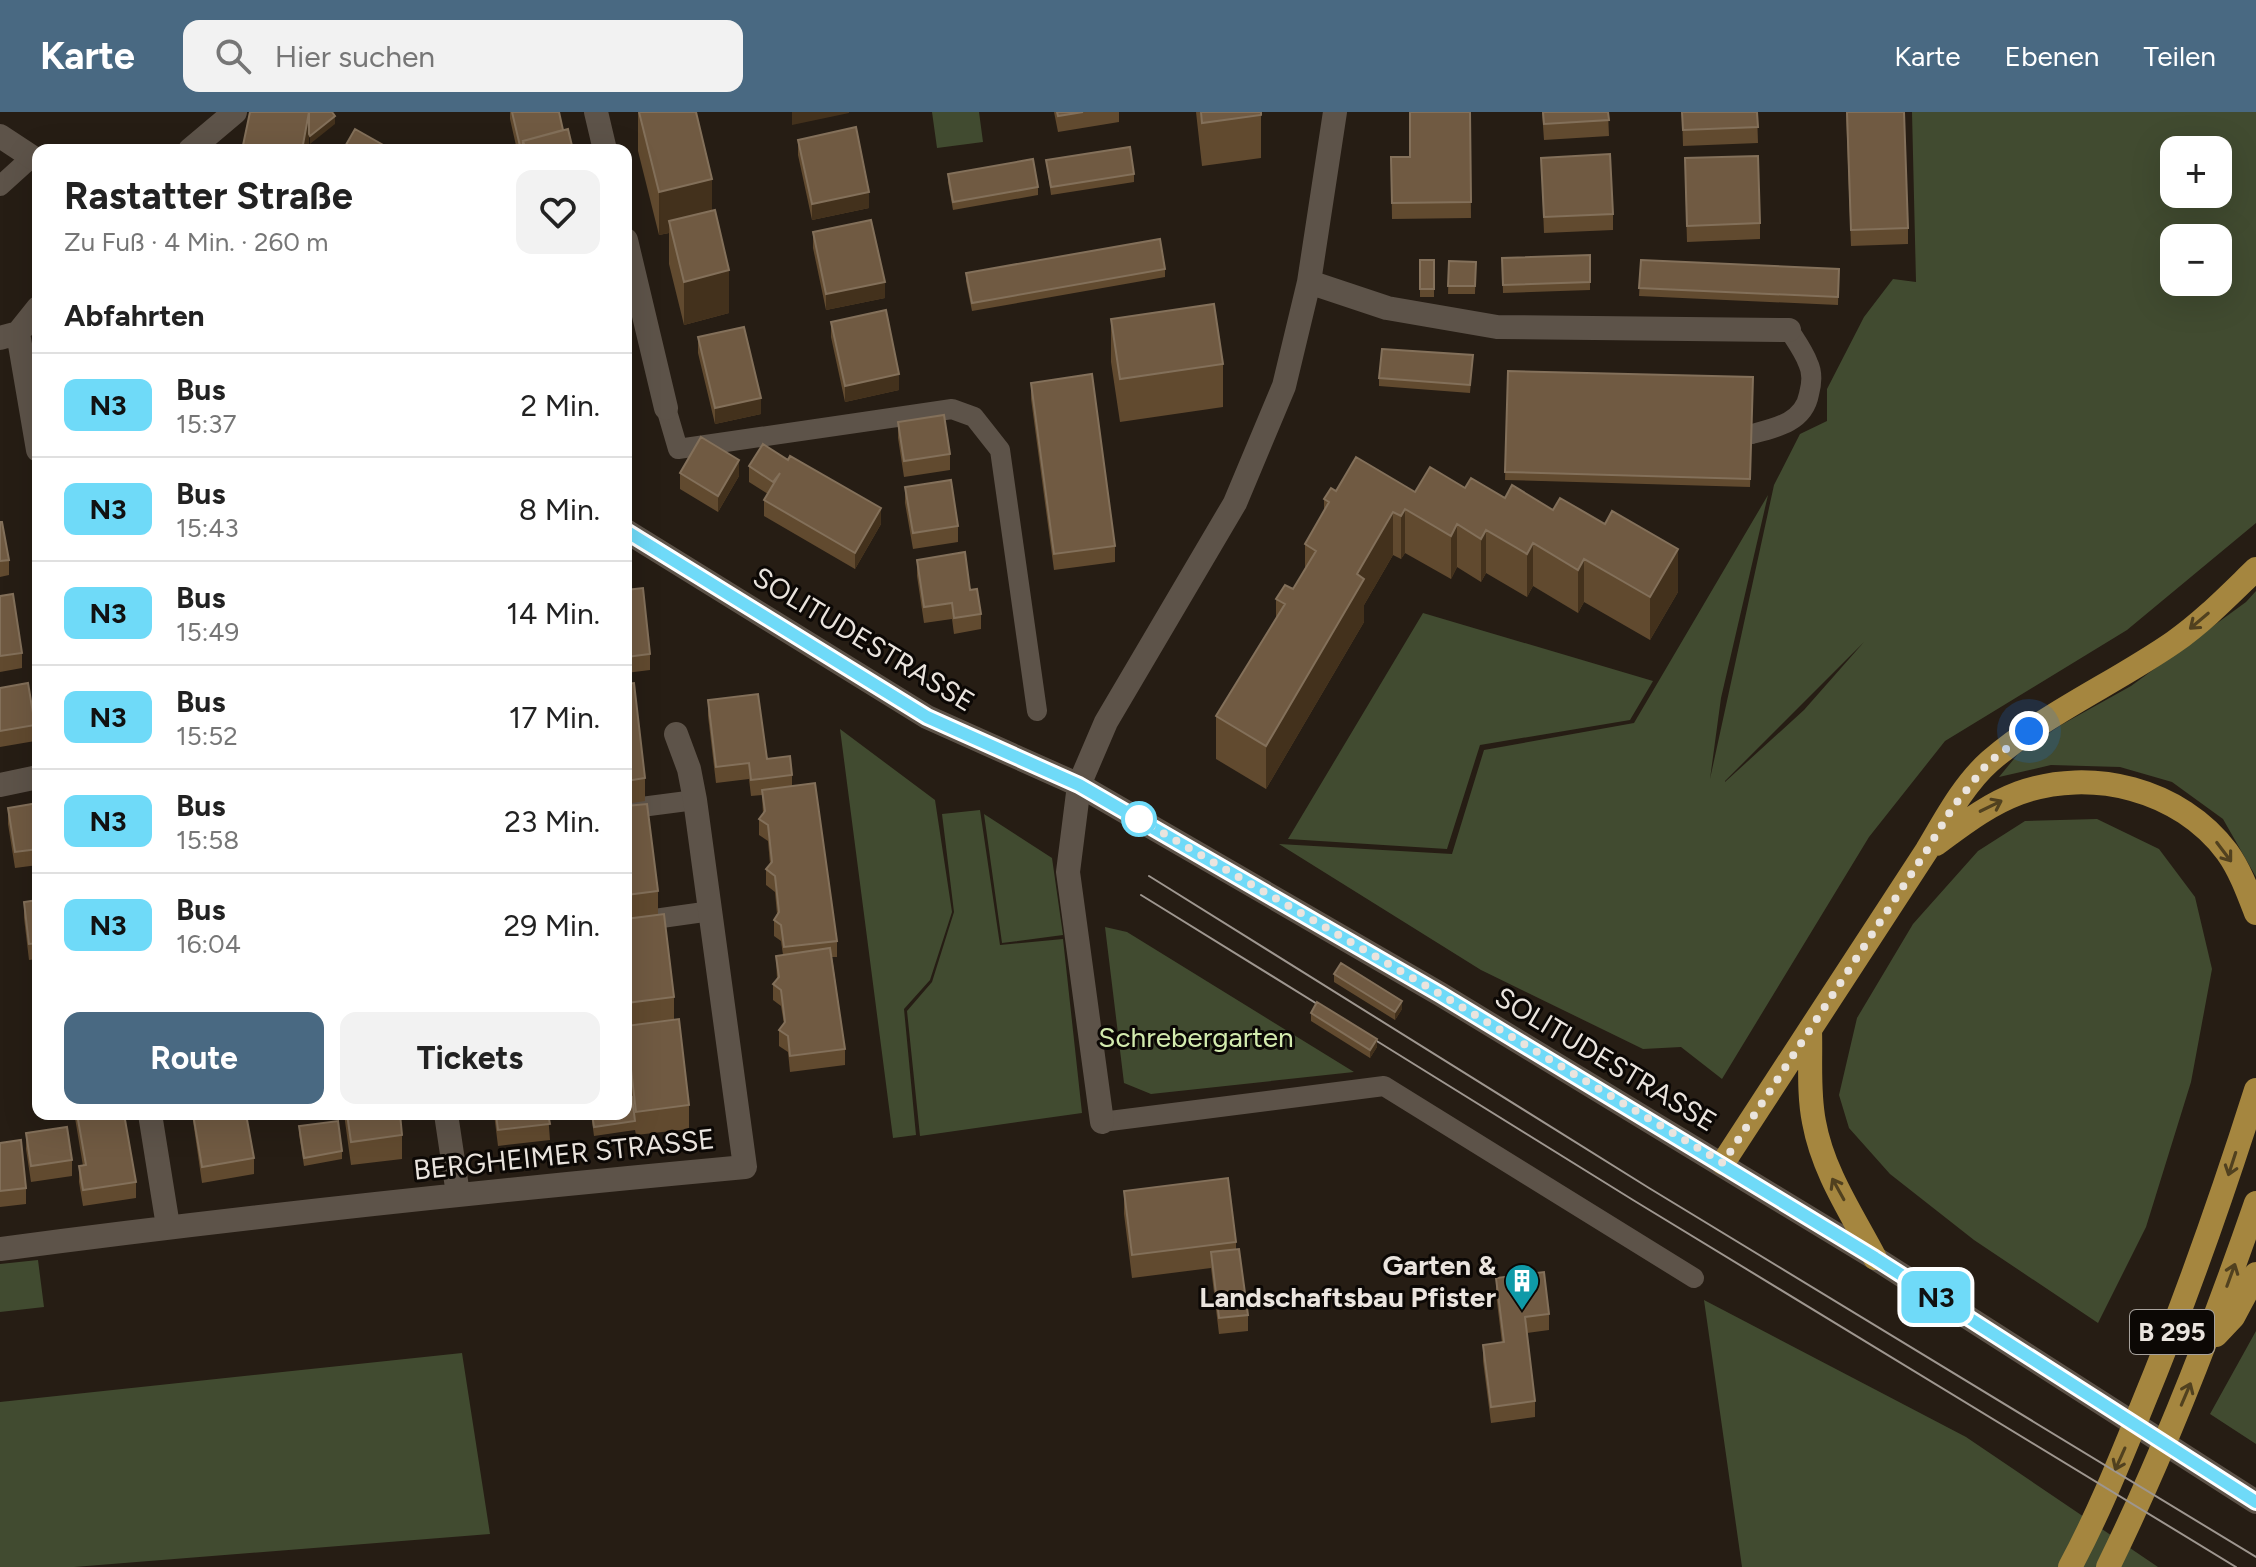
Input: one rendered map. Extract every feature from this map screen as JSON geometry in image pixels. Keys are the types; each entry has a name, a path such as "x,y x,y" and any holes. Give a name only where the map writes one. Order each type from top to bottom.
{"main road":[{"path":"1723,1163 1953,807 1988,763 2029,731 2175,641 2256,569"},
{"path":"1927,850 1981,811 2017,794 2051,784 2092,782 2136,789 2166,801 2200,823 2227,852 2246,886 2256,913"},
{"path":"1810,1030 1811,1100 1821,1148 1830,1174 1875,1258"},
{"name":"B 295","path":"2070,1567 2122,1455 2166,1348 2210,1233 2256,1090"},
{"name":"B 295","path":"2108,1567 2205,1347 2256,1203"},
{"name":"B 295","path":"2205,1347 2233,1317 2256,1274"}],"street":[{"path":"197,144 235,112"},
{"path":"596,112 604,144"},
{"path":"1102,1122 1068,872 1079,785 1106,722 1235,503 1284,386 1309,282 1335,112"},
{"path":"0,136 32,157"},
{"path":"632,265 666,408"},
{"path":"1309,282 1387,308 1497,327 1789,330"},
{"path":"32,314 9,336 32,426"},
{"name":"SOLITUDESTRASSE","path":"632,535 927,717 1079,785 1440,994 1723,1163 2256,1502"},
{"name":"BERGHEIMER STRASSE","path":"0,1249 168,1226 458,1194 745,1167 695,800 689,769 676,734"},
{"path":"0,785 32,778"},
{"path":"151,1120 168,1226"},
{"path":"447,1120 458,1194"}],"lane":[{"path":"0,186 32,161"},
{"path":"1752,434 1773,429 1798,417 1808,400 1812,380 1809,364 1789,330"},
{"path":"666,408 678,449 952,409 974,417 1000,450 1037,711"},
{"path":"632,808 695,800"},
{"path":"632,922 711,911"},
{"path":"1102,1122 1384,1086 1694,1278"}],"green space":[{"path":"932,112 979,112 983,142 937,148"},
{"path":"1912,112 2256,112 2256,523 2127,630 1945,741 1869,837 1722,1079 1681,1047 1643,1049 1481,970 1279,844 1452,854 1484,750 1634,723 1768,495 1721,698 1710,779 1774,485 1800,434 1827,421 1827,389 1864,317 1893,279 1916,282","holes":["1864,642 1804,710 1725,782 1725,781"]},
{"path":"2256,591 2256,877 2223,819 2172,782 2120,767 2051,765 1999,777 2018,754 2061,725 2131,686 2246,602"},
{"path":"1423,613 1653,681 1630,720 1480,745 1447,849 1288,839"},
{"path":"840,729 935,800 952,912 930,980 904,1009 916,1135 893,1138"},
{"path":"980,810 1000,945 1063,939 1082,1113 920,1136 907,1011 932,982 954,912 942,814"},
{"path":"984,814 1052,858 1063,935 1002,943"},
{"path":"2097,819 2159,849 2195,897 2212,969 2191,1082 2146,1227 2098,1323 1974,1240 1890,1174 1849,1128 1839,1095 1857,1018 1913,924 1978,851 2025,821"},
{"name":"Schrebergarten","path":"1105,927 1127,932 1354,1072 1151,1094 1124,1083"},
{"path":"38,1260 44,1307 0,1312 0,1264"},
{"path":"1704,1300 1966,1437 2158,1567 1742,1567"},
{"path":"2256,1331 2256,1444 2210,1414"},
{"path":"462,1353 490,1534 74,1567 0,1567 0,1402"}],"building":[{"path":"250,112 309,112 303,144 243,144"},
{"path":"309,112 332,112 335,116 310,136"},
{"path":"512,112 559,112 563,130 520,144"},
{"path":"639,112 696,112 712,179 659,192"},
{"path":"1057,112 1083,112 1058,116"},
{"path":"1201,112 1261,112 1261,115 1202,123"},
{"path":"1410,112 1470,112 1471,202 1392,203 1391,157 1410,157"},
{"path":"1543,112 1608,112 1609,120 1544,124"},
{"path":"1682,112 1757,112 1758,127 1683,130"},
{"path":"1847,112 1904,112 1908,228 1851,230"},
{"path":"856,127 869,192 812,204 798,140"},
{"path":"355,129 381,144 346,144"},
{"path":"568,129 572,144 524,144 523,141"},
{"path":"1130,147 1134,174 1051,187 1046,160"},
{"path":"1610,154 1613,214 1544,217 1541,158"},
{"path":"1758,156 1760,223 1687,226 1685,158"},
{"path":"1033,159 1038,187 953,202 948,174"},
{"path":"715,210 729,270 684,282 669,221"},
{"path":"871,220 885,282 826,294 813,232"},
{"path":"1160,239 1165,269 972,303 966,273"},
{"path":"1590,255 1590,282 1503,285 1502,258"},
{"path":"1420,260 1434,260 1434,289 1420,289"},
{"path":"1641,260 1839,269 1838,297 1639,288"},
{"path":"1449,261 1476,262 1475,286 1448,286"},
{"path":"1214,304 1223,364 1120,379 1111,319"},
{"path":"886,310 899,374 845,386 831,322"},
{"path":"744,327 761,398 715,408 698,337"},
{"path":"1382,349 1473,355 1470,385 1379,378"},
{"path":"1508,371 1753,377 1750,479 1505,472"},
{"path":"1092,374 1115,546 1054,554 1031,383"},
{"path":"944,415 950,454 904,461 898,422"},
{"path":"701,437 739,460 718,496 680,473"},
{"path":"763,444 881,508 855,553 764,500 780,473 773,482 749,466"},
{"path":"1356,457 1415,492 1430,467 1465,488 1471,478 1505,498 1512,485 1553,510 1560,498 1605,524 1612,511 1678,549 1650,597 1584,559 1578,570 1533,543 1527,554 1486,530 1481,539 1457,524 1451,536 1405,509 1401,516 1393,512 1357,574 1364,579 1266,746 1216,716 1285,604 1276,599 1285,585 1293,589 1316,551 1305,544 1329,502 1324,499 1331,488 1336,491"},
{"path":"951,480 958,526 913,533 905,487"},
{"path":"2,522 9,560 0,561"},
{"path":"965,552 970,590 977,589 981,614 954,618 952,603 924,607 917,560"},
{"path":"643,588 650,654 632,656 632,589"},
{"path":"13,594 22,653 0,656 0,596"},
{"path":"28,683 32,726 0,731 0,688"},
{"path":"632,683 645,778 632,780"},
{"path":"758,694 767,759 790,756 792,775 751,780 749,763 716,767 708,700"},
{"path":"815,783 837,941 784,947 781,925 774,920 779,912 775,876 766,869 772,862 768,825 759,819 765,811 762,790"},
{"path":"32,804 32,850 15,852 8,808"},
{"path":"647,804 658,891 632,894 632,805"},
{"path":"32,901 32,944 29,944 24,902"},
{"path":"664,914 674,997 632,1002 632,918"},
{"path":"830,948 845,1049 790,1056 788,1036 779,1030 785,1022 781,990 773,984 779,977 776,956"},
{"path":"1341,963 1402,1001 1395,1012 1334,974"},
{"path":"1317,1002 1377,1039 1370,1050 1311,1013"},
{"path":"679,1019 689,1105 636,1112 632,1078 632,1025"},
{"path":"632,1097 635,1121 594,1127 593,1120 632,1120"},
{"path":"78,1120 125,1120 136,1182 83,1190 79,1166 86,1165"},
{"path":"194,1120 247,1120 254,1158 202,1167"},
{"path":"348,1120 401,1120 402,1135 351,1142"},
{"path":"497,1120 549,1120 550,1124 498,1130"},
{"path":"338,1121 342,1151 304,1158 299,1126"},
{"path":"67,1127 72,1160 31,1166 26,1133"},
{"path":"21,1140 26,1188 0,1191 0,1143"},
{"path":"1228,1178 1236,1242 1132,1255 1124,1191"},
{"path":"1239,1249 1248,1315 1219,1318 1211,1252"},
{"path":"1544,1272 1549,1314 1525,1317 1535,1401 1491,1407 1483,1345 1504,1342 1496,1278"}],"tram line":[{"path":"1149,876 1649,1188 2256,1557"},
{"path":"1141,895 1335,1015"},
{"path":"1359,1030 2236,1567"}],"bus line":[{"name":"N3","path":"632,535 927,717 1079,785 1440,994 1723,1163 2256,1502"}],"place":[{"name":"Garten & Landschaftsbau Pfister","path":"1522,1312"}],"route":[{"path":"1139,819 1723,1163 1953,807 1988,763 2029,731"}]}
